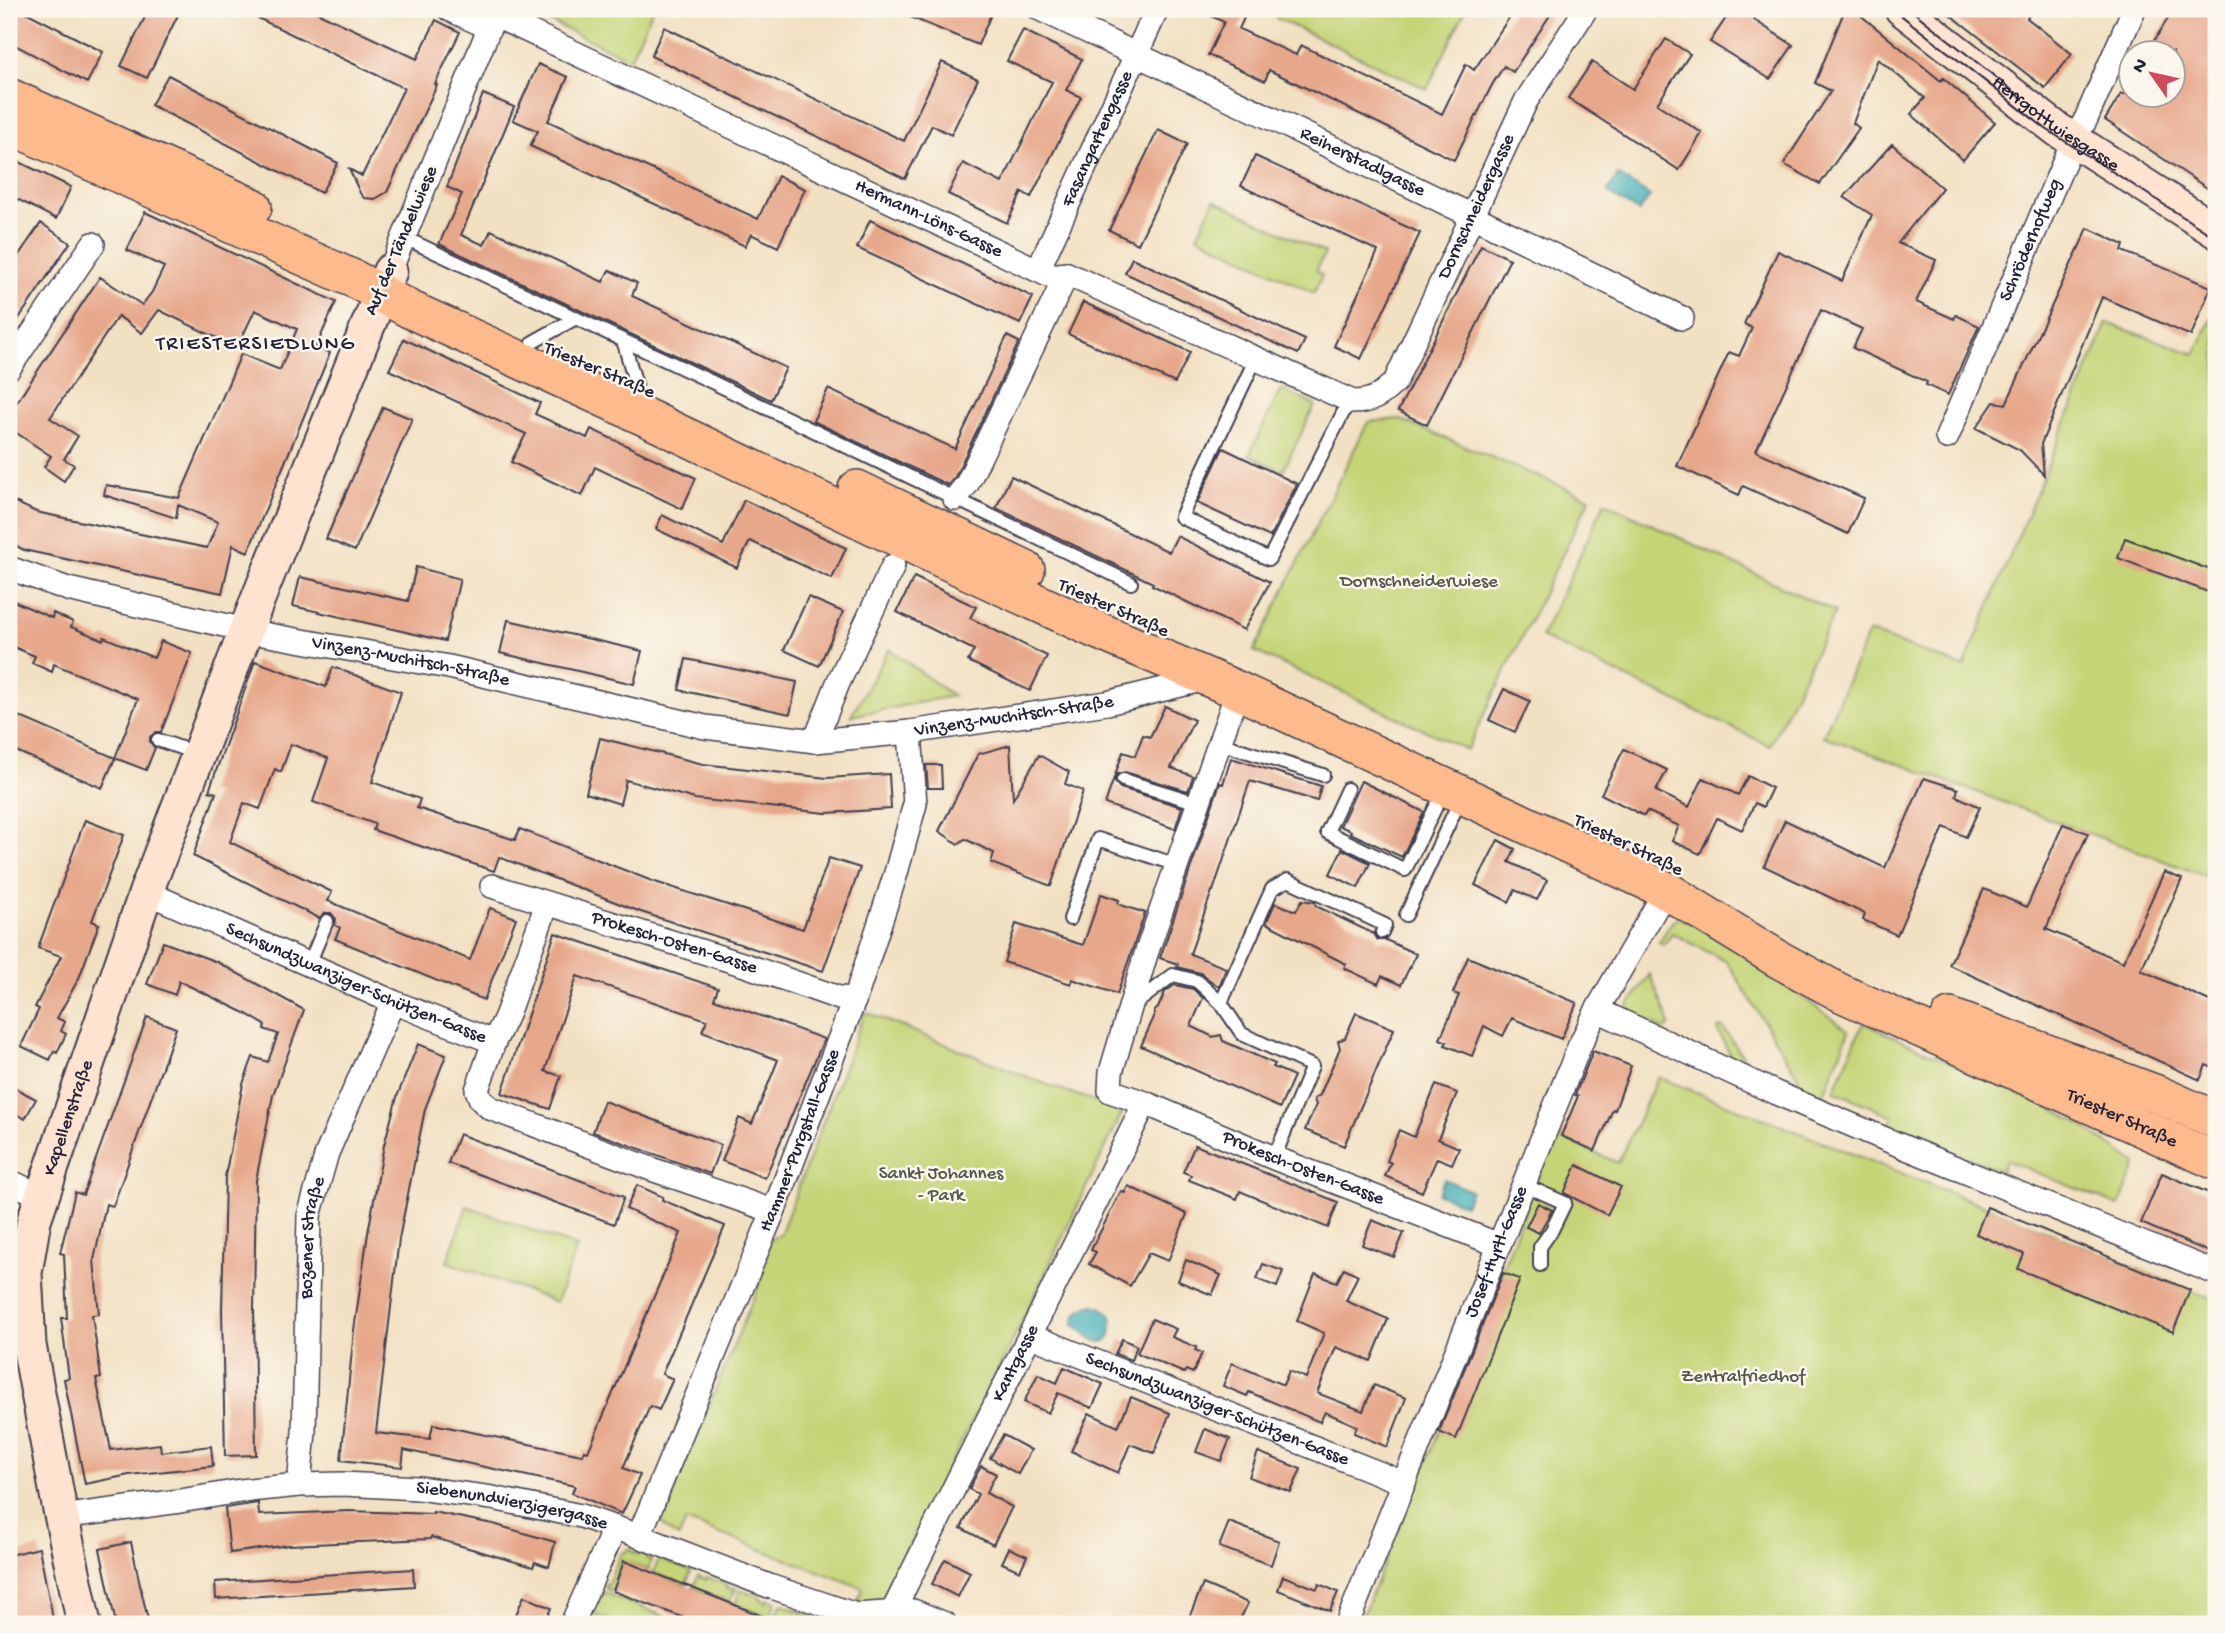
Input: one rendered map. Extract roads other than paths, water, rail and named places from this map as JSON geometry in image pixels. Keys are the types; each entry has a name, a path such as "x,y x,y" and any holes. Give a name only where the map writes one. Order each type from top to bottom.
{"main road":[{"name":"Herrgottwiesgasse","path":"1902,9 2074,141 2216,231"},
{"name":"Triester Straße","path":"9,97 385,283 647,418 1053,610 1455,790 1665,890 1778,959 1841,993 2216,1161"},
{"name":"Triester Straße","path":"9,125 356,280 419,289 533,342 594,366 1102,607 1324,702 1676,868 1791,940 1848,971 1963,1022 2157,1094 2216,1120"},
{"name":"Auf der Tändelwiese","path":"246,630 385,283"},
{"name":"Kapellenstraße","path":"84,1624 29,1345 25,1273 29,1247 41,1196 146,892 246,630"}],"street":[{"name":"Hermann-Löns-Gasse","path":"449,9 493,17 1049,276 1067,274 1359,401"},
{"name":"Reiherstadlgasse","path":"1040,9 1682,318"},
{"name":"Fasangartengasse","path":"1038,270 1157,9"},
{"name":"Dornschneidergasse","path":"1359,401 1380,396 1395,382 1526,101 1586,9"},
{"name":"Schröderhofweg","path":"1947,437 2074,141 2134,9"},
{"name":"Auf der Tändelwiese","path":"385,283 493,17"},
{"path":"9,368 93,244"},
{"path":"955,499 967,484 1067,274"},
{"path":"815,741 838,683 893,566"},
{"name":"Vinzenz-Muchitsch-Straße","path":"9,568 68,589 246,630 449,667 705,727 815,741 910,732 1222,684"},
{"path":"1129,1009 1233,704 1222,684"},
{"name":"Hammer-Purgstall-Gasse","path":"639,1535 773,1211 855,999 896,873 915,804 910,732"},
{"name":"Prokesch-Osten-Gasse","path":"492,886 745,965 839,998 855,999"},
{"name":"Josef-Hyrtl-Gasse","path":"1346,1624 1578,1046 1665,890"},
{"name":"Sechsundzwanziger-Schützen-Gasse","path":"146,892 393,1002 494,1042 477,1090 481,1100 491,1108 654,1170 773,1211"},
{"path":"494,1042 506,1017 547,904"},
{"name":"Bozener Straße","path":"299,1485 304,1432 309,1216 327,1153 393,1002"},
{"name":"Prokesch-Osten-Gasse","path":"1129,1009 1111,1072 1110,1091 1499,1245"},
{"path":"1597,1010 1776,1093 2216,1273"},
{"name":"Kantgasse","path":"890,1619 1145,1103"},
{"path":"9,1181 41,1196"},
{"name":"Sechsundzwanziger-Schützen-Gasse","path":"1031,1336 1404,1483"},
{"name":"Siebenundvierzigergasse","path":"61,1517 299,1485 343,1484 430,1489 568,1513 639,1535 769,1587 856,1615 890,1619 913,1611 945,1624"},
{"path":"572,1624 613,1527"}],"lane":[{"name":"Triester Straße","path":"405,238 1131,583"},
{"path":"533,342 576,318"},
{"path":"623,340 636,385"},
{"path":"1256,358 1181,517 1269,559 1359,401"},
{"path":"158,740 199,754"},
{"path":"1219,743 1323,775"},
{"path":"1123,779 1198,803"},
{"path":"1347,789 1327,832 1405,870 1455,790"},
{"path":"1406,915 1455,790"},
{"path":"1070,919 1098,839 1177,865"},
{"path":"1221,1003 1272,889 1288,880 1385,926 1382,932"},
{"path":"309,964 327,921"},
{"path":"1129,1009 1173,975 1198,982 1221,1003 1242,1034 1312,1066 1274,1158"},
{"path":"1522,1184 1565,1203 1552,1230 1539,1247 1541,1265"}],"water":[{"path":"1618,175 1650,196 1639,212 1607,192"},
{"path":"1444,1179 1471,1191 1465,1205 1438,1194"},
{"path":"1095,1305 1107,1311 1112,1319 1107,1341 1093,1340 1074,1325 1075,1317 1080,1311"}],"tram line":[{"path":"1893,9 2046,129 2216,238"},
{"path":"1910,9 2023,99"}],"district":[{"name":"TRIESTERSIEDLUNG","path":"256,345"}],"park label":[{"name":"Dornschneiderwiese","path":"1419,582"},
{"name":"Sankt Johannes - Park","path":"941,1185"},
{"name":"Zentralfriedhof","path":"1743,1377"}]}
